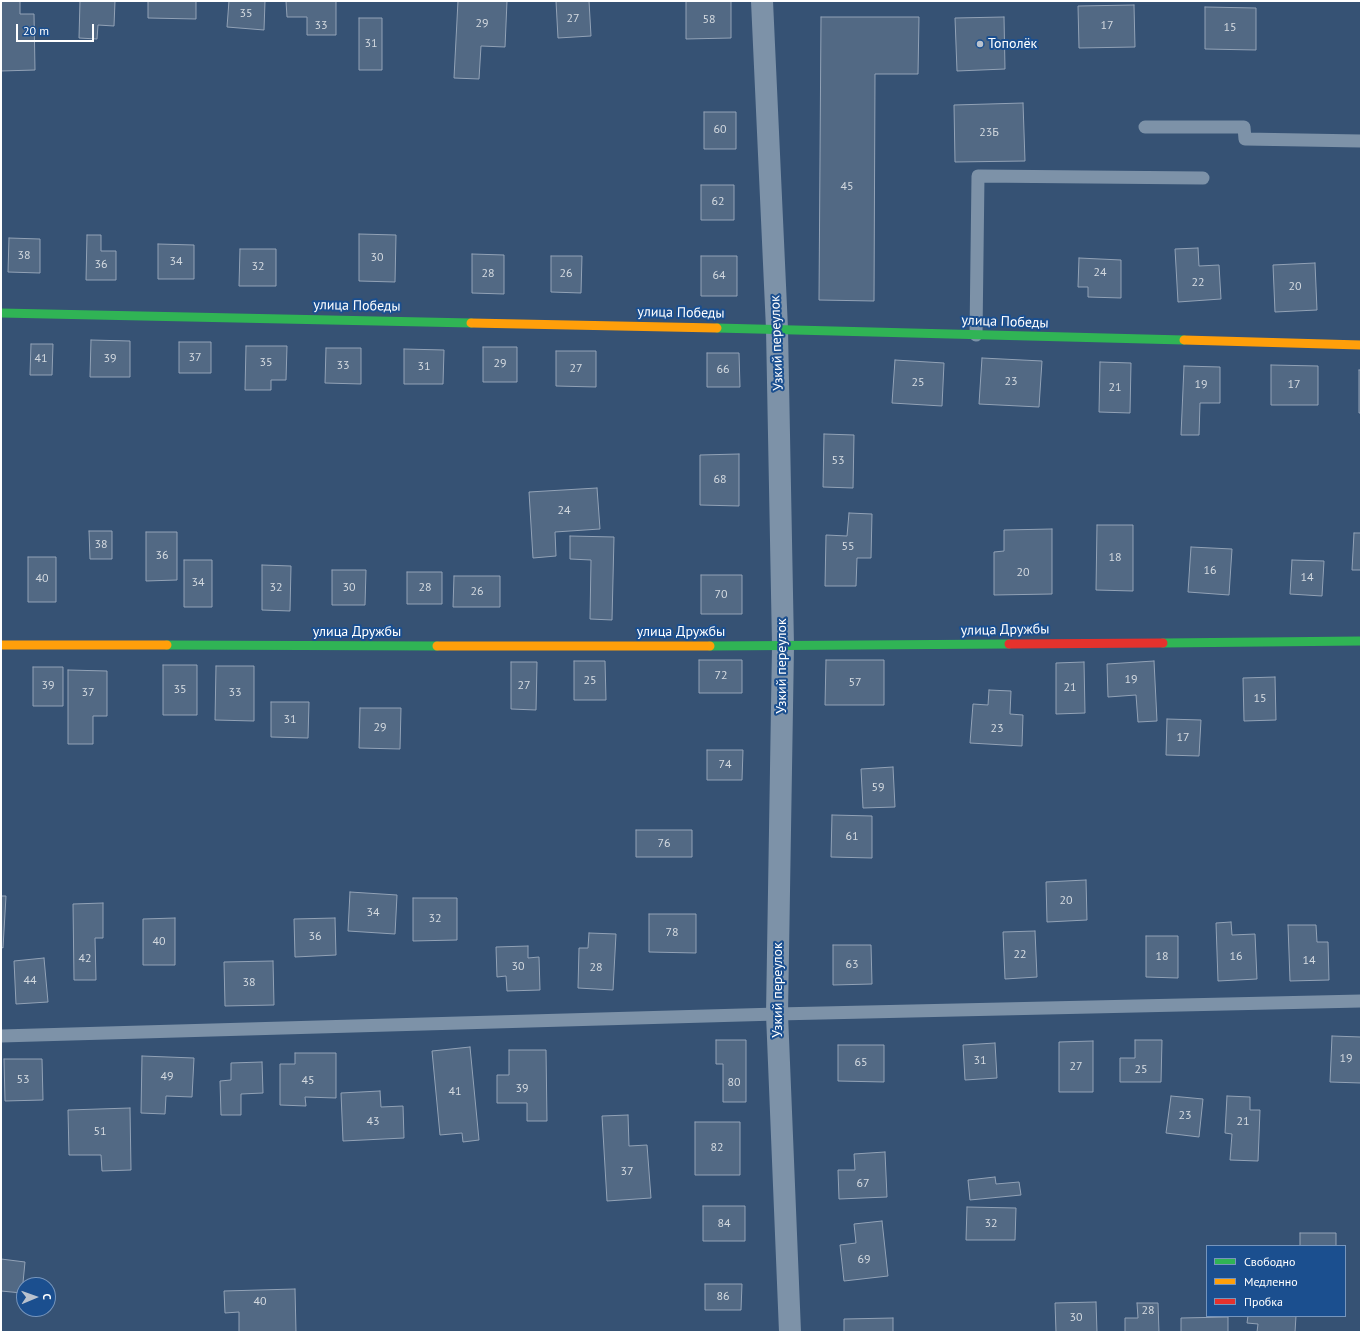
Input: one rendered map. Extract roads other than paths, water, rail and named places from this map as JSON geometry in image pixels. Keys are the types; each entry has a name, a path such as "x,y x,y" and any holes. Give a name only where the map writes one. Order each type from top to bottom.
{"street":[{"name":"Узкий переулок","path":"762,1 777,329 783,646 777,1014 790,1332"},
{"name":"улица Победы","path":"1,313 777,329 1361,345"},
{"name":"улица Дружбы","path":"1,645 783,646 1361,641"}],"lane":[{"path":"1145,127 1244,127 1245,139 1361,141"},
{"path":"976,335 978,176 1203,178"},
{"path":"1,1036 777,1014 1361,1001"}],"place":[{"name":"Тополёк","path":"980,44"}]}
